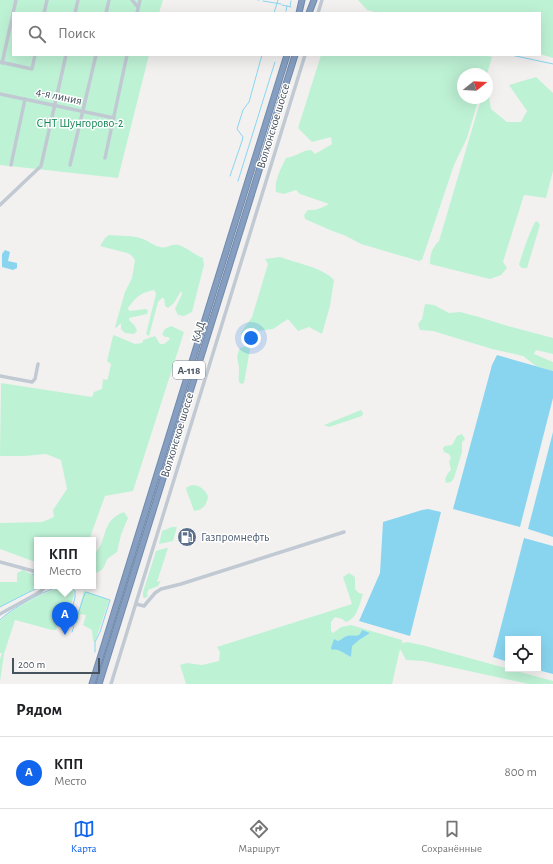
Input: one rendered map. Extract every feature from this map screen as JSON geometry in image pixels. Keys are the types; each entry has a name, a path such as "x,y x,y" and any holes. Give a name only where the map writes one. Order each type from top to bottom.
{"highway":[{"path":"299,12 302,0"},
{"path":"308,12 313,0"},
{"name":"КАД","path":"92,684 287,56"},
{"name":"КАД","path":"99,684 295,56"}],"street":[{"path":"13,12 16,0"},
{"path":"44,12 47,0"},
{"path":"75,12 78,0"},
{"path":"106,12 109,0"},
{"path":"132,0 138,7"},
{"path":"137,12 140,0"},
{"path":"318,12 322,0"},
{"path":"12,18 1,62 32,69 35,56"},
{"path":"0,205 41,166 66,56"},
{"path":"70,165 96,56"},
{"path":"105,158 128,56"},
{"name":"Волхонское шоссе","path":"111,684 305,56"},
{"name":"4-я линия","path":"0,94 114,118"},
{"path":"11,165 25,99"},
{"path":"0,376 32,382 36,379 38,364"},
{"path":"136,604 144,606 161,589 344,532"},
{"path":"0,562 34,571"},
{"path":"0,614 43,589"}],"green space":[{"name":"СНТ Шунгорово-2","path":"0,0 163,0 159,12 12,12 12,56 149,56 118,178 0,165"},
{"path":"358,0 553,0 553,58 541,54 541,12 374,12 367,10"},
{"path":"321,56 492,57 489,68 457,68 457,104 477,104 467,138 454,165 422,260 419,261 361,244 305,219 304,215 308,210 317,209 329,204 300,194 296,190 284,194 276,192 277,179 286,158 308,150 311,150 315,154 332,144 331,137 312,142 298,128"},
{"path":"536,77 553,93 553,171 546,198 524,195 503,262 507,268 501,275 490,279 430,264 431,254 439,241 480,104 490,104 491,109 507,122 521,122 527,111 509,85"},
{"path":"536,221 540,225 527,268 522,268 519,265 520,261 529,235"},
{"path":"109,235 131,236 145,240 156,246 167,247 178,245 203,258 204,265 192,312 184,316 178,315 175,309 182,294 181,291 174,303 168,308 165,306 164,298 162,298 158,302 149,336 146,334 156,294 154,290 139,296 128,308 129,311 146,309 148,311 147,314 129,318 137,331 134,334 125,333 121,329 121,323 116,328 115,327 125,292 132,278 135,260 127,253 100,246"},
{"path":"280,257 317,269 324,272 334,280 330,306 322,334 309,327 298,331 288,319 273,329 258,331 251,338 240,334 252,317 268,264 265,259"},
{"path":"425,304 434,305 449,313 460,312 553,338 553,354 536,350 534,354 553,362 553,371 536,366 523,356 492,349 433,331 420,330 418,324 422,319"},
{"path":"171,326 184,332 133,491 105,496 90,537 34,537 34,562 0,549 0,523 42,522 54,517 53,510 67,489 61,460 46,454 0,456 1,383 92,397 94,392 102,389 103,379 107,380 108,378 111,364 107,361 114,335 135,344 142,343 143,340 155,336 160,344 164,344 170,339 162,334 165,329"},
{"path":"246,346 250,349 244,383 241,384 239,382 237,355 240,348"},
{"path":"361,410 363,413 362,416 329,427 324,425"},
{"path":"462,434 465,439 462,442 462,452 454,478 451,482 446,483 445,479 451,470 449,461 451,458 449,454 444,452 443,448 445,446 452,445 457,436"},
{"path":"192,485 202,488 208,496 207,502 200,510 194,511 186,489"},
{"path":"124,512 128,518 121,535 117,552 107,559 101,571 96,572 96,552 101,544 107,526 116,516"},
{"path":"172,527 177,527 173,541 159,544 162,531"},
{"path":"168,548 157,582 161,581 158,586 148,590 148,596 143,598 143,592 156,551"},
{"path":"23,570 34,576 34,589 0,607 0,582 17,582 17,573"},
{"path":"349,573 355,577 355,589 359,593 363,594 358,610 353,618 346,622 335,617 331,622 331,631 333,633 341,627 351,625 402,640 402,643 407,642 422,645 505,668 505,672 520,672 553,681 553,684 529,684 423,661 406,660 400,649 392,684 186,684 180,665 187,663 202,665 219,661 220,652 217,647 352,604 343,577"},
{"path":"55,589 71,589 73,591 74,595 66,621 59,619 56,630 52,630 15,620 4,654 0,682 0,659 2,653 0,653 0,621 29,601"},
{"path":"84,591 109,600 95,642 93,641 92,630 83,625 86,615 80,614 77,623 75,623"}],"water":[{"path":"5,250 10,252 8,261 17,263 17,268 13,270 2,267 2,254"},
{"path":"497,355 553,371 553,398 520,527 453,509 492,365"},
{"path":"553,432 553,537 528,529"},
{"path":"428,509 441,512 410,636 359,621 380,573 383,522"},
{"path":"524,538 553,546 553,674 541,671 541,636 505,636 505,661 493,657"},
{"path":"362,630 370,633 352,646 351,657 339,651 332,650 331,648 334,639 338,641 347,636 358,635"}],"waterway":[{"path":"274,12 278,0"},
{"path":"263,1 281,4"},
{"path":"290,6 291,1"},
{"path":"282,5 291,7"},
{"path":"286,11 287,6"},
{"path":"230,176 243,137 237,129 243,110 249,102 262,56"},
{"path":"516,56 553,64"},
{"path":"238,181 275,62"},
{"path":"0,607 35,589"},
{"path":"0,620 20,605 52,589"},
{"path":"65,630 75,598 75,591 72,589"},
{"path":"75,623 86,592 110,600 100,632 95,642 95,652"},
{"path":"72,632 74,626"}],"place":[{"name":"Газпромнефть","path":"187,537"},
{"name":"КПП","path":"65,635"}]}
